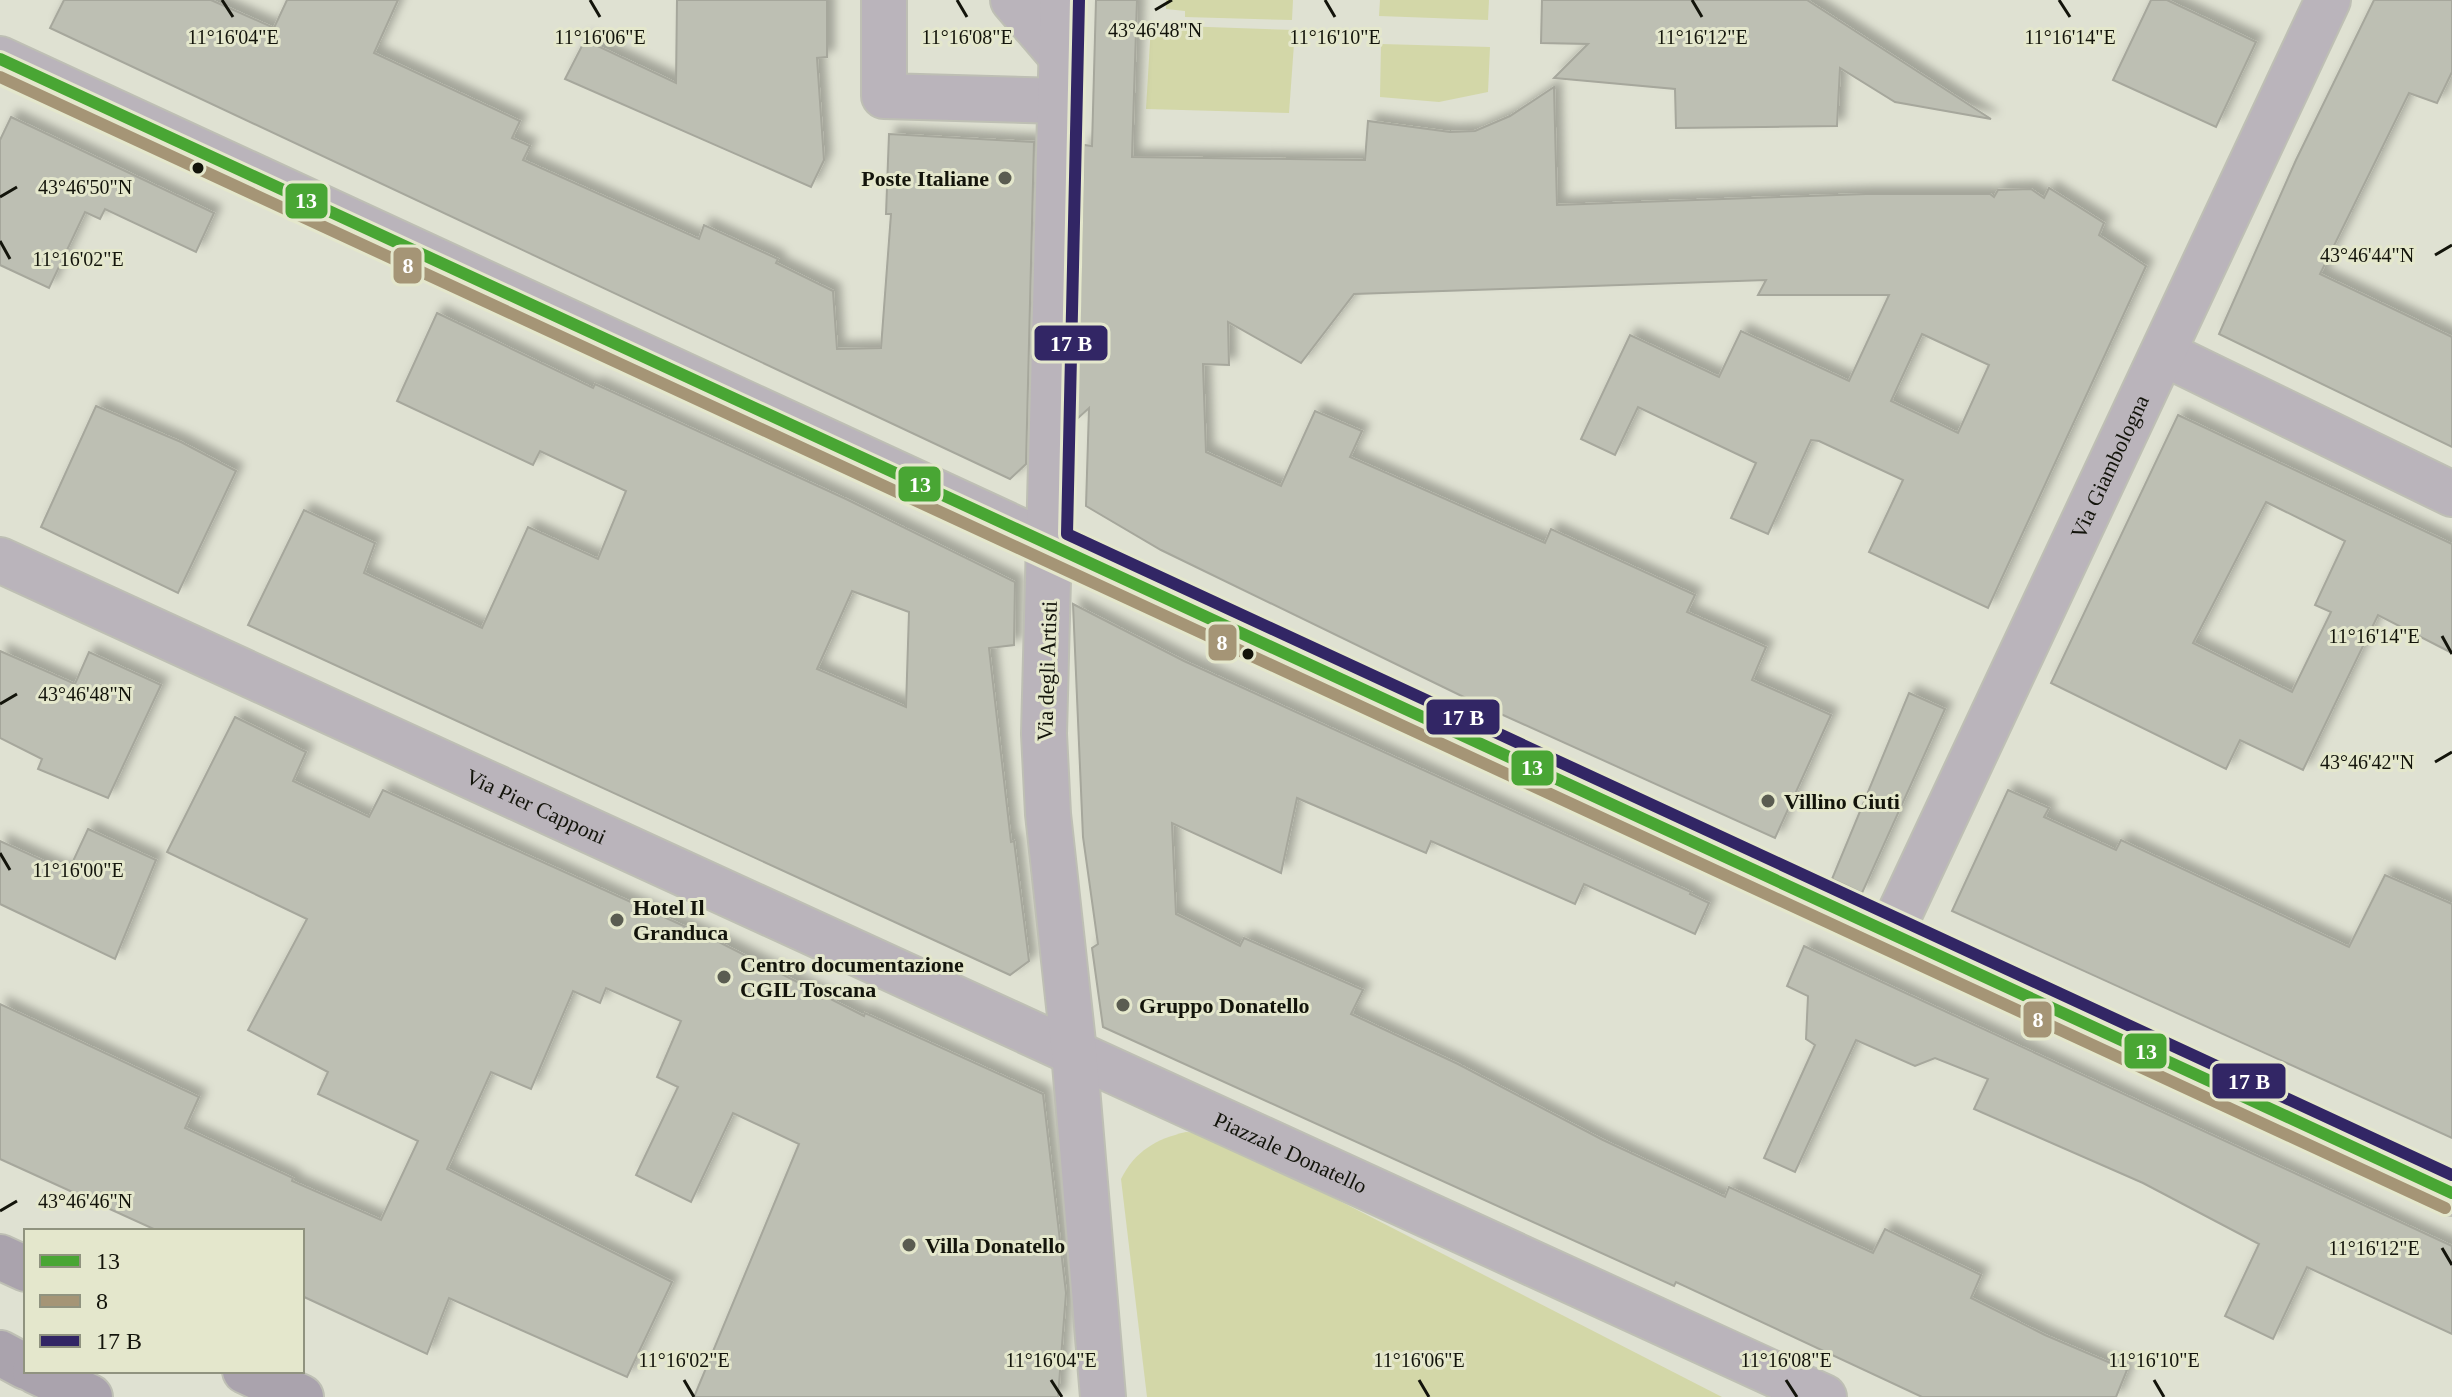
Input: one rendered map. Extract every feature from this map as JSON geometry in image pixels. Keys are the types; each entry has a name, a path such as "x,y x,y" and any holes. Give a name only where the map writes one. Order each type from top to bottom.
{"main road":[{"path":"0,1257 24,1268"},
{"path":"0,1353 24,1366"},
{"path":"39,1373 90,1397"},
{"path":"249,1373 301,1397"}],"street":[{"path":"884,0 884,96 1061,101"},
{"path":"1013,0 1062,57"},
{"name":"Via degli Artisti","path":"1063,0 1044,734 1048,814 1074,1052"},
{"name":"Via Giambologna","path":"1891,932 2165,354 2328,0"},
{"path":"0,59 2452,1193"},
{"path":"2165,354 2452,494"},
{"name":"Via Pier Capponi","path":"0,560 1074,1052"},
{"path":"1074,1052 1103,1397"},
{"name":"Piazzale Donatello","path":"1074,1052 1824,1397"}],"green space":[{"path":"1166,0 1293,0 1292,20 1185,17 1185,11 1166,9"},
{"path":"1380,0 1489,0 1488,20 1379,16"},
{"path":"1151,25 1295,30 1289,113 1146,109"},
{"path":"1381,44 1490,47 1488,92 1439,102 1380,97"},
{"path":"1186,1132 1207,1133 1722,1397 1147,1397 1121,1179 1133,1161 1148,1148 1165,1138"}],"building":[{"path":"64,0 211,0 274,28 287,0 398,0 374,53 520,121 512,138 530,146 523,160 699,239 704,225 778,259 776,263 833,291 837,349 881,348 891,214 886,214 889,134 1034,142 1026,464 1010,479 50,28"},
{"path":"677,0 827,0 827,57 817,58 824,160 811,187 565,79 585,40 676,83"},
{"path":"1096,0 1137,0 1132,157 1365,160 1368,121 1450,132 1475,131 1510,116 1554,87 1557,205 1866,194 1990,194 1994,197 1998,190 2031,189 2044,198 2049,188 2104,223 2099,235 2146,266 1988,608 1869,552 1903,480 1819,441 1811,440 1768,534 1731,518 1756,463 1638,407 1615,455 1581,439 1630,335 1719,377 1741,331 1849,381 1889,295 1758,295 1766,280 1354,294 1301,363 1228,322 1229,365 1203,364 1206,452 1281,486 1315,411 1362,431 1350,457 1545,543 1551,529 1695,595 1687,612 1766,647 1752,680 1831,715 1775,838 1472,701 1161,550 1086,506 1089,408 1077,419 1084,145 1092,146","holes":["1922,334 1989,365 1958,433 1891,401"]},
{"path":"1542,0 1807,0 1991,119 1895,102 1840,68 1837,126 1676,128 1675,89 1554,78 1588,44 1541,43"},
{"path":"2151,0 2167,0 2256,42 2216,127 2113,80"},
{"path":"2374,0 2452,0 2452,72 2437,103 2409,93 2320,274 2452,337 2452,447 2219,334 2296,160"},
{"path":"11,117 214,213 196,252 105,209 100,219 85,212 49,288 0,265 0,140"},
{"path":"437,313 593,388 595,384 846,499 1015,582 1014,645 989,648 1011,842 1014,841 1029,961 1010,975 248,625 304,510 375,543 364,573 482,628 528,527 598,559 626,491 540,451 533,465 397,401","holes":["852,591 909,612 906,707 817,669"]},
{"path":"96,406 181,442 236,471 178,593 41,527"},
{"path":"2178,415 2452,544 2452,653 2378,615 2303,770 2240,740 2226,769 2051,683","holes":["2266,502 2345,541 2315,605 2331,612 2292,692 2193,643"]},
{"path":"1073,604 1184,661 1691,892 1709,903 1695,934 1584,884 1575,904 1431,841 1426,853 1297,798 1281,873 1172,823 1176,914 1240,946 1244,938 1363,990 1351,1014 1458,1064 1603,1140 1725,1197 1729,1187 1873,1253 1885,1229 1981,1275 1971,1298 2045,1335 2127,1370 2116,1397 1922,1397 1676,1282 1674,1286 1103,1027 1092,948 1098,944 1083,837"},
{"path":"0,651 75,684 89,652 161,685 108,798 38,769 42,759 0,738"},
{"path":"1909,693 1945,709 1862,893 1832,879"},
{"path":"235,717 306,752 293,781 369,817 383,790 717,941 864,1016 865,1013 1043,1094 1066,1293 1058,1397 694,1397 799,1144 733,1113 691,1202 636,1175 678,1087 657,1077 681,1021 606,988 600,1003 573,991 531,1089 491,1072 447,1169 672,1282 627,1377 449,1298 427,1354 304,1297 304,1229 154,1229 0,1159 0,1004 199,1097 185,1128 293,1178 292,1181 381,1220 418,1141 318,1094 328,1072 248,1030 307,919 167,852"},
{"path":"2008,790 2049,808 2044,817 2116,850 2121,840 2349,947 2385,875 2452,904 2452,1138 1952,911"},
{"path":"88,829 156,860 115,959 0,904 0,841 68,872"},
{"path":"1804,946 2452,1246 2452,1334 2307,1267 2273,1339 2225,1316 2259,1244 2143,1183 1974,1109 1988,1079 1935,1058 1915,1066 1856,1040 1795,1172 1764,1158 1815,1045 1806,1039 1808,996 1787,986"}],"transit line":[{"path":"1079,0 1067,534 2452,1175"},
{"name":"13","path":"0,59 2452,1193"},
{"name":"8","path":"0,77 2445,1208"}],"place":[{"name":"Poste Italiane","path":"1005,178"},
{"name":"Villino Ciuti","path":"1768,801"},
{"name":"Hotel Il Granduca","path":"617,920"},
{"name":"Centro documentazione CGIL Toscana","path":"724,977"},
{"name":"Gruppo Donatello","path":"1123,1005"},
{"name":"Villa Donatello","path":"909,1245"}]}
